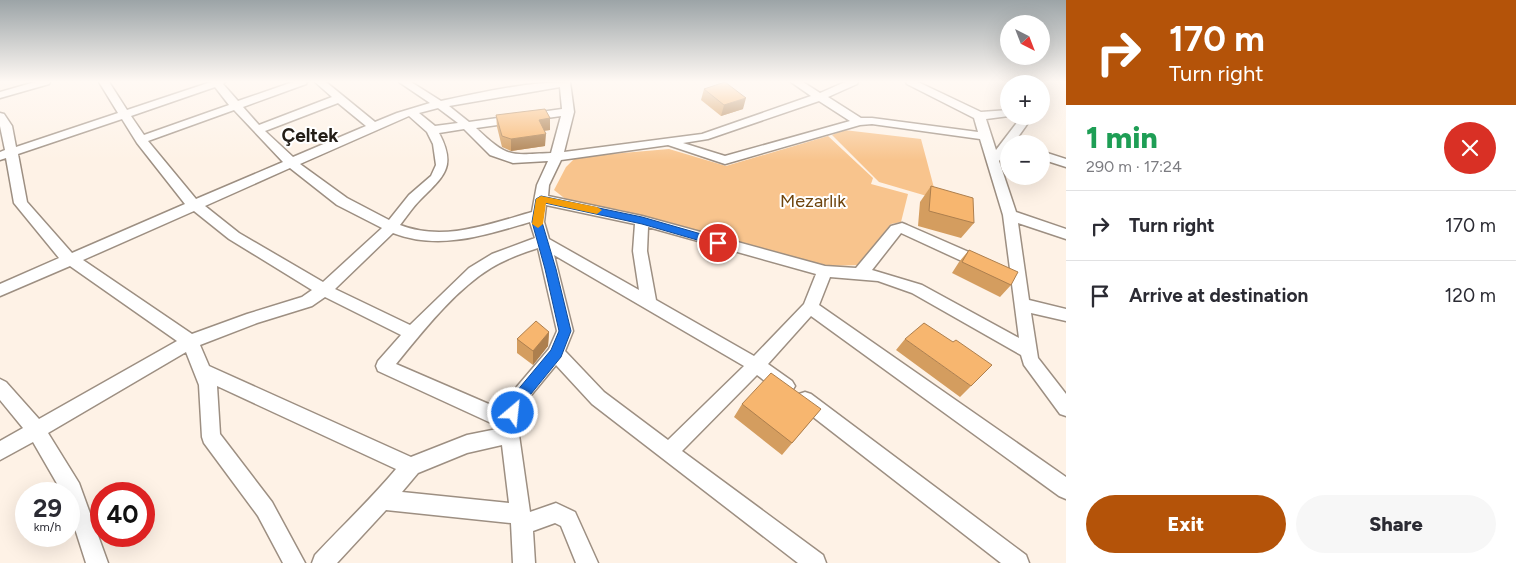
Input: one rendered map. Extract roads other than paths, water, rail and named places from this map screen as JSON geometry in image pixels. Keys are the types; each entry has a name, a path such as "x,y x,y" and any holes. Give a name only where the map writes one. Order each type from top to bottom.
{"street":[{"path":"120,108 141,140 194,204 234,236 324,290 412,333"},
{"path":"5,154 141,108"},
{"path":"141,140 229,108"},
{"path":"237,108 257,130 310,180 340,200 390,228 434,237 472,234 538,215"},
{"path":"257,130 313,108"},
{"path":"352,108 374,127"},
{"path":"0,290 291,162 411,112 425,108"},
{"path":"446,108 469,126 494,152 513,159 556,157 704,137 787,108"},
{"path":"524,563 510,429 515,402 556,353 565,331 551,269 541,241 537,222 544,185 560,148 568,108"},
{"path":"838,108 859,122"},
{"path":"964,108 979,116 1000,114"},
{"path":"0,451 190,342 254,318 307,302 324,290 390,228 414,198 439,173 442,157 439,144 432,130 411,112"},
{"path":"432,130 568,112"},
{"path":"0,116 6,126 5,154 21,204 65,255 190,342 208,385 211,438 265,509 294,563"},
{"path":"979,116 1010,215 1030,360 1066,408"},
{"path":"669,142 725,160 859,122 985,136"},
{"path":"993,161 1000,154"},
{"path":"1050,158 1066,163"},
{"path":"541,199 642,221 825,271 879,276 916,289 1030,352"},
{"path":"1010,215 1066,234"},
{"path":"642,221 640,251 649,303"},
{"path":"862,273 896,229 902,228 1018,280"},
{"path":"541,241 756,365 807,401 1018,563"},
{"path":"510,429 384,366 412,333 472,273 495,258 541,241"},
{"path":"668,452 756,365 810,307 825,271"},
{"path":"1023,305 1066,315"},
{"path":"810,307 1066,489"},
{"path":"556,353 598,398 668,452 794,557 815,563"},
{"path":"202,371 411,466"},
{"path":"0,387 36,429 72,490 97,563"},
{"path":"323,563 373,508 383,500 411,466 510,429"},
{"path":"383,500 521,520 556,513 568,519 587,563"}],"district":[{"name":"Çeltek","path":"310,135"}],"park label":[{"name":"Mezarlık","path":"813,201"}]}
